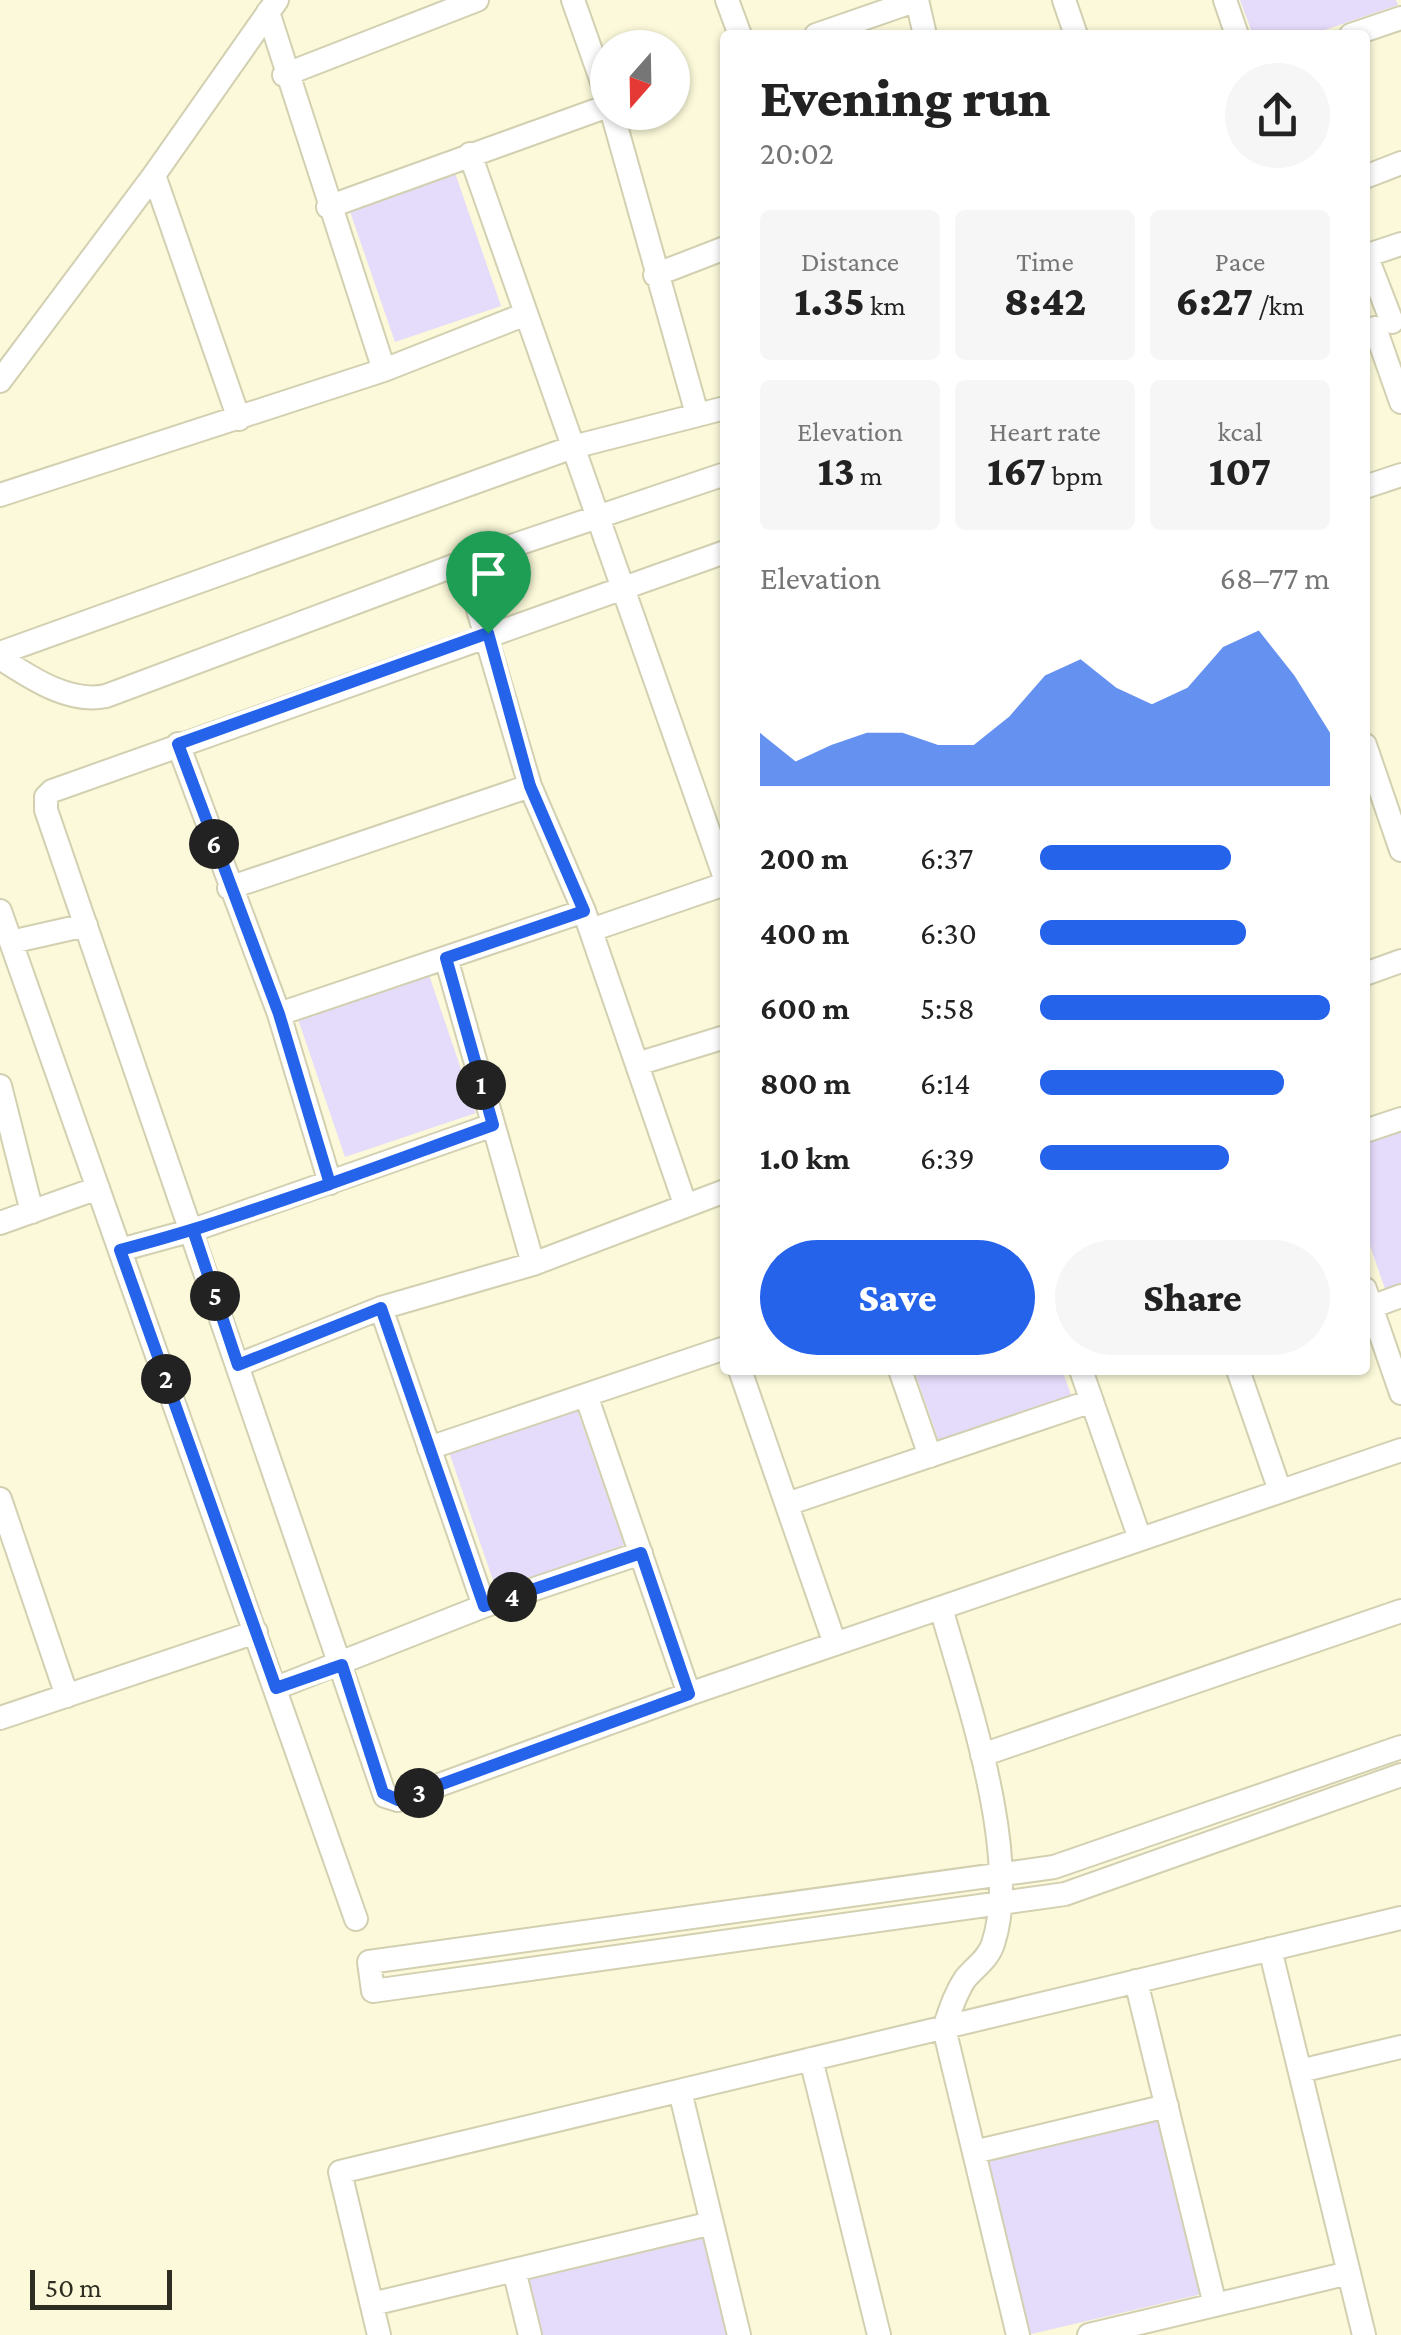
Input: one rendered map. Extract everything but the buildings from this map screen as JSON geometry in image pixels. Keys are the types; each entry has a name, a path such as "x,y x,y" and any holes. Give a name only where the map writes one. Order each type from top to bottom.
{"street":[{"path":"284,75 478,0"},
{"path":"573,0 590,48"},
{"path":"728,0 738,30"},
{"path":"830,30 917,0 924,30"},
{"path":"1064,0 1074,30"},
{"path":"1225,0 1235,30"},
{"path":"272,6 284,75 384,370"},
{"path":"0,381 154,175 272,6"},
{"path":"1366,30 1401,18"},
{"path":"328,207 470,154 590,116"},
{"path":"615,130 697,414"},
{"path":"470,154 720,868"},
{"path":"1370,175 1401,164"},
{"path":"154,175 239,419"},
{"path":"1370,255 1401,244"},
{"path":"655,275 720,250"},
{"path":"1370,272 1401,402"},
{"path":"0,495 384,370 526,314"},
{"path":"0,656 573,447 720,409"},
{"path":"1370,486 1401,475"},
{"path":"0,656 88,700 464,562 720,476"},
{"path":"720,554 178,744 52,790 46,798 46,810 383,1793 398,1800 689,1694 1401,1450"},
{"path":"464,562 530,786 587,921 685,1204"},
{"path":"178,744 279,1014 330,1184"},
{"path":"1370,760 1401,850"},
{"path":"229,888 530,786"},
{"path":"1370,818 1388,812"},
{"path":"279,1014 446,958 720,883"},
{"path":"0,911 356,1918"},
{"path":"11,942 86,925"},
{"path":"446,958 533,1264"},
{"path":"1370,972 1401,962"},
{"path":"637,1064 720,1039"},
{"path":"0,1087 32,1212"},
{"path":"1370,1129 1401,1119"},
{"path":"120,1250 193,1230 493,1125"},
{"path":"0,1223 98,1188"},
{"path":"238,1365 381,1308 533,1264 720,1193"},
{"path":"1370,1298 1401,1296"},
{"path":"1370,1304 1401,1394"},
{"path":"381,1308 484,1606"},
{"path":"430,1448 720,1350"},
{"path":"742,1375 835,1644"},
{"path":"902,1375 930,1456"},
{"path":"1083,1375 1140,1540"},
{"path":"1240,1375 1280,1492"},
{"path":"586,1395 689,1694"},
{"path":"787,1504 1092,1401"},
{"path":"0,1499 67,1696"},
{"path":"276,1688 484,1606 641,1553"},
{"path":"941,1608 982,1756 1002,1874 1002,1903 992,1949 956,1993 944,2028 1018,2335"},
{"path":"982,1756 1401,1611"},
{"path":"0,1718 256,1632"},
{"path":"1401,1747 1054,1867 369,1962 373,1991 1065,1894 1401,1775"},
{"path":"379,2335 340,2172 1401,1918"},
{"path":"1270,1950 1364,2335"},
{"path":"1136,1982 1216,2305"},
{"path":"1300,2071 1401,2047"},
{"path":"811,2059 878,2335"},
{"path":"680,2091 739,2335"},
{"path":"974,2152 1167,2106"},
{"path":"372,2304 712,2223"},
{"path":"514,2270 530,2335"},
{"path":"1090,2335 1349,2273"}],"shaded area":[{"path":"1240,0 1396,0 1398,5 1325,30 1251,30"},
{"path":"453,167 501,306 395,342 347,203"},
{"path":"429,975 476,1113 345,1157 298,1019"},
{"path":"1401,1127 1401,1283 1385,1289 1370,1246 1370,1138"},
{"path":"916,1375 1064,1375 1072,1397 939,1442"},
{"path":"577,1409 624,1545 496,1589 449,1452"},
{"path":"1160,2119 1202,2294 1027,2335 985,2161"},
{"path":"706,2231 731,2335 540,2335 525,2274"}],"route":[{"path":"488,633 178,744 279,1014 330,1184 193,1230 238,1365 381,1308 484,1606 641,1553 689,1694 398,1800 383,1793 342,1665 276,1688 120,1250 193,1230 330,1184 493,1125 446,958 584,911 530,786 488,633"}]}
